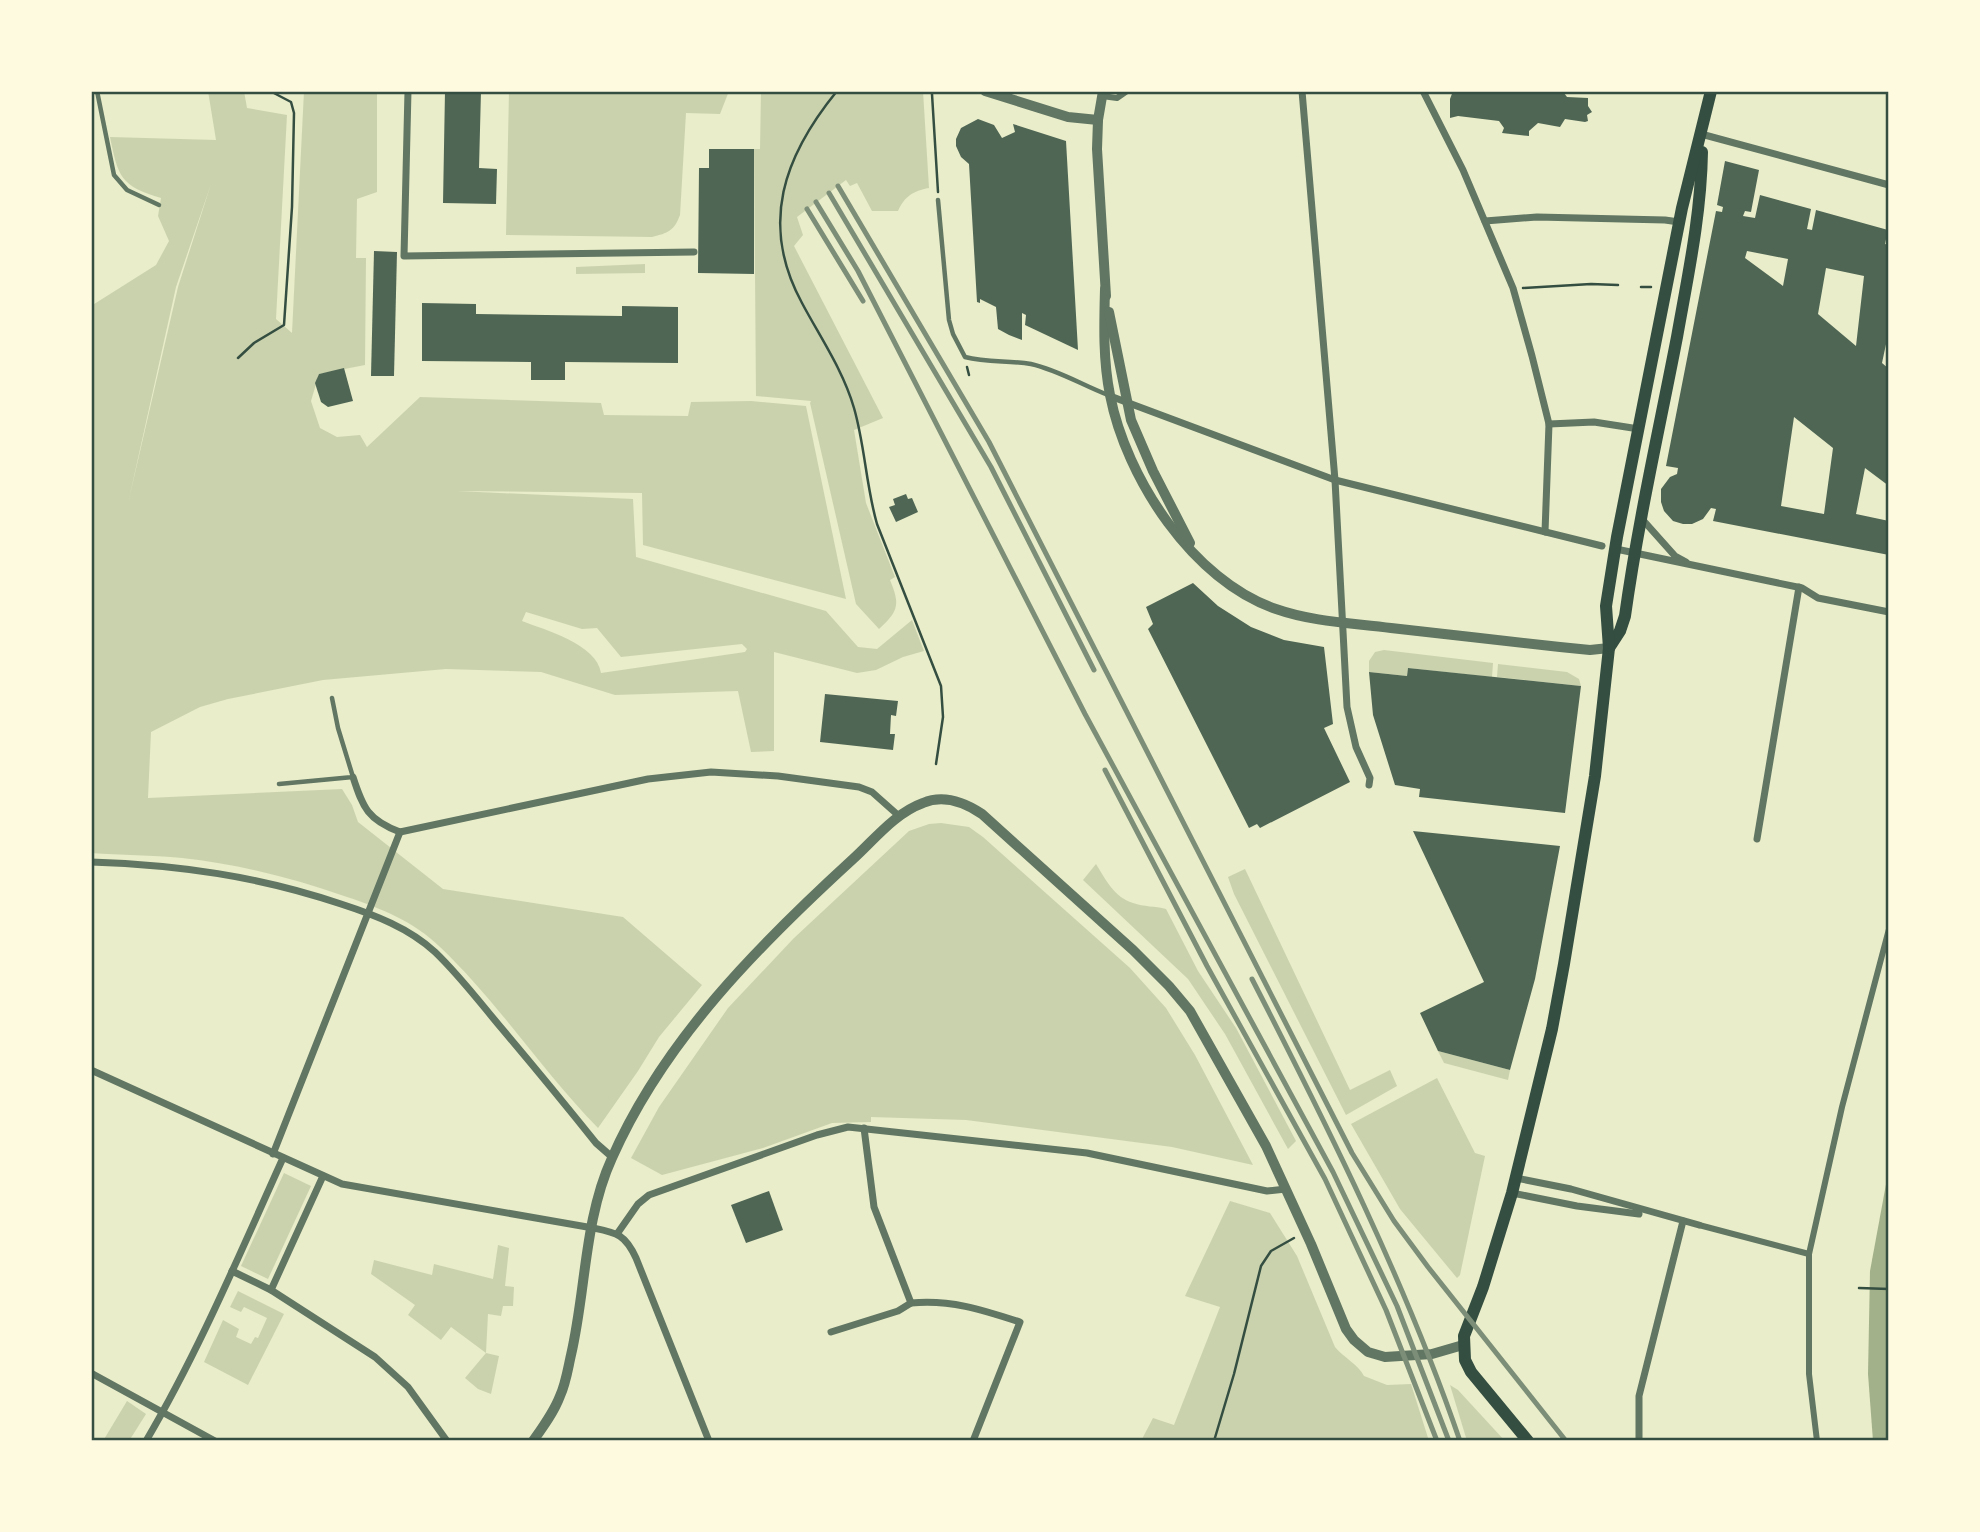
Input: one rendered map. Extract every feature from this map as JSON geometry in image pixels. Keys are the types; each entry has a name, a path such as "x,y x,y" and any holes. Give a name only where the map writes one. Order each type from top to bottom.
{"main road":[{"path":"1528,1441 1471,1372 1465,1360 1463,1345 1466,1328 1483,1287 1512,1193 1552,1028 1595,776 1609,648 1606,606 1679,222 1710,91"},
{"path":"1609,648 1620,631 1625,616 1640,517 1693,247 1700,200 1701,134"}],"street":[{"path":"408,91 404,256 694,252"},
{"path":"985,91 1068,117 1098,120"},
{"path":"1127,91 1116,98 1102,94 1098,120 1105,289 1104,345 1110,396 1124,441 1151,498 1164,518 1196,555 1222,579 1262,604 1303,616 1343,623 1560,647 1609,648"},
{"path":"1302,91 1335,480 1343,659 1351,731 1370,778 1369,785"},
{"path":"1423,91 1463,170 1513,288 1549,424 1545,532"},
{"path":"1701,134 1889,185"},
{"path":"1485,221 1536,217 1679,222"},
{"path":"1105,289 1126,403 1153,471 1196,555"},
{"path":"1110,396 1335,480 1602,546"},
{"path":"1549,424 1594,422 1639,429"},
{"path":"1640,517 1675,556 1695,567"},
{"path":"1616,549 1799,587 1818,598 1889,612"},
{"path":"1757,839 1799,587"},
{"path":"354,776 364,807 371,818 400,832 648,779 711,772 778,776 859,787 872,792 899,816"},
{"path":"533,1441 561,1394 575,1338 600,1192 612,1157 642,1100 700,1016 802,906 899,816 923,802 934,800 951,800 971,806 982,814 1133,950 1190,1011 1249,1114 1286,1189 1346,1329 1361,1347 1378,1356 1399,1357 1432,1354 1463,1345"},
{"path":"273,1154 400,832"},
{"path":"91,862 183,869 251,878 368,913 405,930 434,951 470,990 596,1143 612,1157"},
{"path":"1817,1441 1809,1374 1809,1254 1842,1107 1889,929"},
{"path":"91,1070 342,1184 593,1228 624,1238 631,1247 709,1441"},
{"path":"617,1234 638,1204 655,1192 817,1135 848,1127 1087,1153 1267,1191 1286,1189"},
{"path":"863,1128 874,1207 911,1303"},
{"path":"146,1441 232,1271 283,1158"},
{"path":"271,1290 323,1176"},
{"path":"1516,1178 1571,1189 1662,1217 1809,1254"},
{"path":"1512,1193 1577,1206 1662,1217"},
{"path":"1639,1441 1639,1395 1683,1222"},
{"path":"232,1271 271,1290 375,1357 392,1371 421,1403 447,1441"},
{"path":"831,1332 898,1311 911,1303 940,1301 973,1306 1020,1322 973,1441"},
{"path":"91,1373 215,1441"}],"lane":[{"path":"97,91 114,175 127,190 159,205"},
{"path":"938,200 949,320 965,357 991,362 1021,362 1050,369 1110,396"},
{"path":"279,784 354,776 338,728 332,698"}],"path":[{"path":"238,358 254,343 284,325 292,207 294,113 290,102 270,91"},
{"path":"837,91 810,126 795,156 778,223 792,282 829,347 854,408 871,502 941,686 943,717 936,764"},
{"path":"932,94 938,200"},
{"path":"1513,288 1618,285"},
{"path":"1640,287 1653,287"},
{"path":"1214,1441 1261,1266 1271,1251 1297,1236"},
{"path":"1859,1288 1889,1289"}],"shaded area":[{"path":"208,91 244,91 247,108 287,115 276,319 292,333 304,91 377,91 377,192 357,199 356,258 366,258 365,365 319,374 311,401 320,428 337,437 360,435 367,447 420,397 601,403 604,415 688,416 691,402 751,401 806,406 846,599 643,545 642,493 457,491 633,499 636,557 826,611 858,647 877,649 912,620 924,651 903,657 876,670 857,673 774,652 774,751 751,752 738,691 615,695 541,672 446,669 323,680 228,699 200,707 151,732 148,798 342,789 358,822 443,889 623,917 702,985 659,1037 598,1128 461,968 430,938 408,923 372,906 327,890 245,868 182,858 91,853 91,306 156,265 169,241 158,216 161,198 137,189 123,178 110,137 216,140","holes":["211,184 178,287 129,499 176,287","526,612 582,629 597,628 621,657 742,644 747,649 745,652 601,673 597,663 580,646 522,621"]},
{"path":"509,91 729,91 720,114 686,113 680,215 670,230 652,237 506,235"},
{"path":"761,91 923,91 929,188 910,195 898,211 872,211 857,183 850,186 846,180 797,217 803,235 794,246 883,418 854,430 866,503 895,577 890,580 896,607 891,617 879,629 856,604 811,401 756,396 754,149 760,149"},
{"path":"645,264 645,273 576,274 576,267"},
{"path":"1384,650 1493,663 1492,677 1408,668 1407,676 1369,672 1369,661 1375,652"},
{"path":"1498,664 1567,672 1579,679 1581,686 1497,677"},
{"path":"941,823 969,827 983,837 1130,968 1166,1008 1195,1055 1253,1165 1172,1147 966,1120 871,1117 871,1122 832,1123 763,1148 662,1175 631,1158 659,1107 728,1008 794,938 909,831"},
{"path":"1096,864 1121,897 1137,904 1166,909 1198,971 1236,1028 1296,1141 1288,1149 1225,1034 1188,979 1083,880"},
{"path":"1245,869 1350,1090 1390,1070 1397,1086 1346,1115 1234,894 1228,877"},
{"path":"1438,1051 1510,1070 1508,1080 1444,1063"},
{"path":"1437,1078 1475,1153 1485,1156 1460,1275 1457,1278 1400,1209 1351,1124"},
{"path":"1889,1168 1889,1441 1873,1441 1868,1374 1870,1271"},
{"path":"284,1173 311,1186 268,1279 241,1266"},
{"path":"1230,1201 1270,1213 1297,1256 1335,1347 1364,1376 1387,1385 1411,1384 1429,1441 1141,1441 1153,1418 1174,1425 1220,1307 1185,1296"},
{"path":"498,1245 509,1248 505,1286 514,1287 513,1306 503,1306 501,1316 488,1314 486,1353 451,1327 441,1340 408,1315 415,1305 371,1274 374,1260 432,1275 434,1264 493,1279"},
{"path":"238,1291 284,1314 248,1385 204,1362 223,1320 239,1329 236,1337 251,1344 255,1337 258,1338 267,1318 244,1307 241,1312 230,1307"},
{"path":"486,1353 499,1356 491,1394 478,1389 465,1378"},
{"path":"1450,1385 1458,1390 1505,1441 1467,1441"},
{"path":"127,1401 146,1414 129,1441 103,1441"}],"building":[{"path":"445,91 481,91 479,168 497,169 496,204 443,203"},
{"path":"1453,91 1567,91 1564,93 1567,97 1588,98 1588,106 1592,112 1587,115 1588,121 1585,122 1565,119 1560,127 1538,123 1529,131 1529,136 1502,133 1504,128 1499,121 1458,116 1450,118"},
{"path":"978,119 994,125 1002,138 1015,132 1013,124 1066,141 1078,350 1025,325 1026,315 1022,313 1022,340 1009,335 998,329 996,307 980,299 980,303 977,302 969,164 961,157 956,139 961,128"},
{"path":"709,149 754,149 754,274 698,273 699,168 709,168"},
{"path":"1725,161 1759,170 1751,212 1745,211 1743,216 1755,218 1760,195 1811,209 1807,229 1812,230 1816,210 1888,230 1885,244 1889,245 1889,330 1882,363 1889,369 1889,486 1865,468 1856,514 1889,521 1889,555 1713,521 1716,509 1711,508 1703,519 1692,524 1673,521 1664,511 1661,489 1670,477 1677,474 1678,468 1666,466 1716,211 1722,212 1723,207 1717,205","holes":["1747,251 1788,259 1783,286 1745,258","1826,268 1864,276 1856,346 1818,314","1794,417 1833,448 1824,514 1781,506"]},
{"path":"374,251 397,252 394,376 371,376"},
{"path":"422,303 476,304 476,314 622,316 622,306 678,307 678,363 565,362 565,380 531,380 531,362 422,361"},
{"path":"344,368 353,401 328,407 321,402 315,383 319,374"},
{"path":"906,494 908,499 912,498 918,512 896,522 889,507 895,505 893,499"},
{"path":"1193,583 1218,606 1251,627 1284,640 1324,647 1333,724 1324,728 1350,782 1260,828 1257,824 1249,828 1148,629 1153,624 1146,607"},
{"path":"1408,668 1581,686 1565,813 1419,797 1420,789 1395,785 1373,715 1369,672 1407,676"},
{"path":"825,694 898,701 896,716 891,715 890,734 895,734 893,750 820,742"},
{"path":"1413,831 1560,846 1535,979 1510,1070 1438,1051 1420,1013 1484,982"},
{"path":"769,1191 783,1230 746,1243 731,1205"}],"railway":[{"path":"838,186 989,442 1352,1153 1394,1221 1428,1267 1566,1441"},
{"path":"829,193 991,467 1094,670"},
{"path":"816,202 858,271 1085,714 1333,1172 1397,1306 1449,1441"},
{"path":"807,209 863,301"},
{"path":"1105,770 1207,966 1325,1179 1386,1310 1437,1441"},
{"path":"1252,979 1364,1206 1415,1322 1460,1441"}]}
